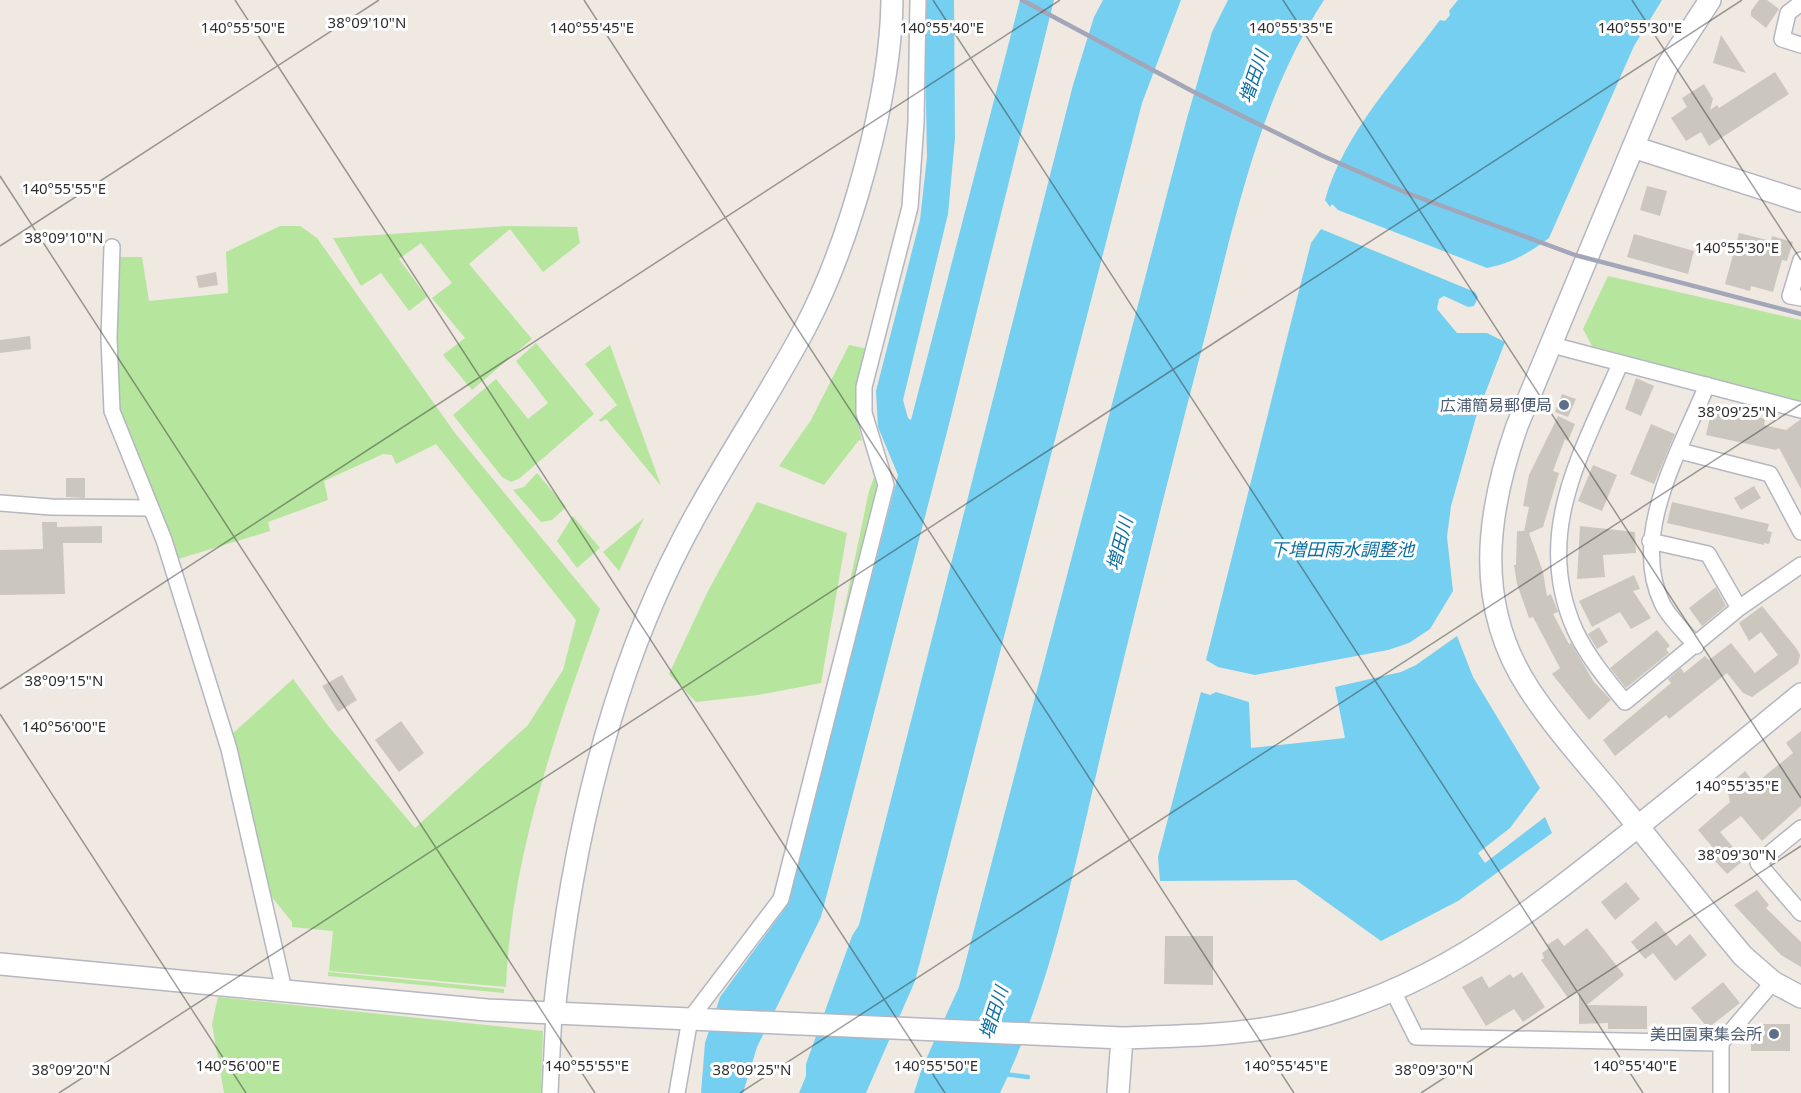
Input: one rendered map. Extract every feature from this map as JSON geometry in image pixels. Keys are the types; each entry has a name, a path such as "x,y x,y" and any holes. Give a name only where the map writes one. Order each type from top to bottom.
{"street":[{"path":"550,1093 554,1012 561,943 595,775 617,699 648,615 683,539 806,326 837,257 860,183 882,87 892,0"},
{"path":"677,1093 695,1019 781,898 886,485 864,413 864,387 910,207 916,122 918,0"},
{"path":"1710,0 1666,68 1501,472 1492,512 1490,543 1494,599 1508,645 1528,688 1743,956 1773,982 1801,997"},
{"path":"1801,3 1788,13 1782,39 1801,45"},
{"path":"1633,147 1801,201"},
{"path":"111,247 109,338 112,411 165,540 229,749 284,990"},
{"path":"1801,260 1790,296 1801,298"},
{"path":"1552,345 1801,410"},
{"path":"1620,364 1572,478 1558,533 1560,588 1576,632 1600,670 1625,702 1696,646 1739,608 1801,565"},
{"path":"1696,646 1662,604 1652,572 1650,541 1656,510 1707,385"},
{"path":"1680,451 1770,474 1801,532"},
{"path":"0,503 51,507 151,508"},
{"path":"1650,541 1708,554 1739,608"},
{"path":"0,964 487,1010 1122,1038 1196,1037 1294,1023 1393,991 1460,958 1503,931 1638,826 1801,694"},
{"path":"1801,828 1758,862 1801,913"},
{"path":"1721,1093 1721,1043 1773,982"},
{"path":"1393,991 1416,1037 1721,1043"},
{"path":"1118,1093 1122,1038"}],"green space":[{"path":"280,226 300,226 317,238 455,433 600,609 552,748 526,842 510,938 506,987 329,971 333,931 292,927 292,922 271,896 231,735 293,679 329,727 415,828 528,725 563,670 576,620 436,444 396,464 392,455 383,454 324,481 328,500 268,522 270,531 175,560 116,413 115,257 142,257 149,301 228,293 226,252"},
{"path":"508,226 577,227 580,243 543,272 510,229 469,264 532,339 472,390 443,355 465,338 432,298 452,283 421,243 399,259 427,297 409,311 381,273 361,286 333,238"},
{"path":"1608,276 1801,320 1801,402 1592,346 1583,329"},
{"path":"536,343 594,414 520,478 511,482 502,477 453,415 496,379 528,419 548,403 516,361"},
{"path":"610,345 661,486 606,419 601,422 599,420 617,405 585,364"},
{"path":"849,345 868,349 861,374 857,405 862,441 859,440 824,485 779,466 811,420"},
{"path":"876,472 880,483 828,687 869,491"},
{"path":"537,473 566,507 552,520 541,522 513,490 524,487"},
{"path":"757,502 847,533 821,683 758,695 696,702 669,674 708,591"},
{"path":"573,516 600,548 577,568 557,541"},
{"path":"644,518 619,571 603,552"},
{"path":"328,972 504,989 504,993 328,976"},
{"path":"218,997 543,1031 541,1093 224,1093 212,1024"}],"water":[{"path":"924,0 954,0 955,138 948,214 903,400 908,418 911,420 1020,0 1054,0 948,428 821,917 757,1047 743,1093 701,1093 705,1043 720,997 786,907 898,475 878,427 876,391 920,220 927,157"},
{"path":"1103,0 1181,0 1142,103 915,981 866,1093 799,1093 806,1076 806,1064 852,936 859,925 1073,85 1094,17"},
{"name":"増田川","path":"1228,0 1324,0 1302,37 1268,114 1230,236 1156,529 1073,875 1049,964 1019,1051 1000,1093 914,1093 922,1068 959,987 1187,118 1212,32"},
{"path":"1458,0 1662,0 1634,46 1549,238 1520,257 1487,268 1338,210 1332,204 1330,207 1325,200 1345,151 1359,128 1440,20 1445,21 1450,15 1449,11"},
{"name":"下増田雨水調整池","path":"1321,229 1475,292 1478,297 1474,306 1468,307 1444,296 1439,299 1437,309 1457,333 1487,333 1505,342 1476,417 1451,506 1447,537 1453,591 1430,629 1409,643 1388,650 1255,675 1218,667 1206,660 1311,243"},
{"path":"1457,636 1473,677 1540,788 1510,828 1478,853 1485,863 1545,817 1552,833 1458,901 1381,941 1296,880 1160,881 1158,857 1201,692 1210,695 1216,692 1249,702 1251,748 1345,738 1335,687 1401,672 1416,665"}],"building":[{"path":"1759,0 1767,0 1779,9 1766,28 1751,16 1751,11"},
{"path":"1721,35 1746,73 1713,63"},
{"path":"1775,72 1789,94 1709,146 1701,132 1686,141 1671,118 1687,107 1682,98 1704,84 1713,99 1710,110 1717,105 1719,108"},
{"path":"1647,186 1667,191 1660,216 1640,210"},
{"path":"1739,233 1771,241 1772,236 1793,242 1787,261 1782,260 1773,292 1751,286 1750,291 1725,284"},
{"path":"1634,234 1694,251 1688,274 1627,257"},
{"path":"216,272 218,285 199,288 196,276"},
{"path":"30,336 31,349 0,353 0,340"},
{"path":"1636,378 1654,386 1641,416 1625,409"},
{"path":"1562,394 1576,399 1568,417 1555,412"},
{"path":"1713,404 1765,419 1764,425 1786,430 1801,419 1801,489 1779,448 1776,450 1706,435"},
{"path":"1558,416 1575,424 1568,441 1565,439 1553,471 1559,473 1543,527 1529,533 1543,572 1547,596 1551,594 1558,612 1553,614 1594,682 1611,700 1589,720 1552,674 1560,668 1533,617 1529,618 1517,584 1514,565 1516,565 1517,531 1524,531 1529,507 1523,506 1529,475"},
{"path":"1651,424 1675,434 1654,484 1630,474"},
{"path":"1593,465 1617,475 1602,511 1578,501"},
{"path":"66,478 85,478 85,498 66,497"},
{"path":"1754,486 1761,498 1741,510 1734,498"},
{"path":"1672,502 1769,524 1767,531 1772,532 1769,544 1764,543 1764,545 1667,523"},
{"path":"42,522 57,522 57,527 102,526 102,543 63,543 65,594 0,595 0,550 43,549"},
{"path":"1580,526 1635,532 1636,553 1603,555 1605,577 1577,579"},
{"path":"1634,575 1640,589 1633,591 1651,618 1631,629 1620,612 1592,627 1579,601"},
{"path":"1716,587 1726,606 1702,626 1689,608"},
{"path":"1762,606 1797,649 1800,655 1798,664 1752,697 1743,693 1727,673 1669,719 1666,715 1615,756 1603,740 1671,683 1668,679 1681,668 1684,673 1705,656 1709,660 1731,643 1755,673 1778,655 1761,632 1749,641 1739,623"},
{"path":"1599,627 1608,642 1597,649 1588,634"},
{"path":"1657,630 1670,646 1666,649 1669,653 1626,688 1610,668"},
{"path":"342,675 357,700 338,712 322,686"},
{"path":"401,721 424,753 399,772 375,740"},
{"path":"1801,731 1801,806 1762,841 1741,816 1720,832 1744,860 1727,874 1714,860 1719,855 1698,830 1730,802 1728,793 1739,784 1735,780 1745,771 1755,784 1793,753 1786,743"},
{"path":"1626,882 1640,899 1615,920 1601,902"},
{"path":"1757,890 1769,905 1766,908 1801,942 1801,967 1781,955 1734,905"},
{"path":"1656,921 1676,946 1690,934 1707,955 1675,981 1653,953 1645,959 1631,942"},
{"path":"1587,928 1624,975 1587,1005 1647,1006 1647,1029 1608,1029 1608,1023 1579,1024 1579,990 1568,998 1541,960 1544,958 1542,953 1549,948 1547,945 1558,938 1564,946"},
{"path":"1165,936 1213,936 1213,985 1164,984"},
{"path":"1522,972 1545,1007 1523,1022 1514,1009 1486,1026 1462,987 1482,976 1489,988 1510,974 1513,978"},
{"path":"1723,982 1740,1003 1708,1028 1691,1008"},
{"path":"1751,1024 1790,1024 1790,1051 1751,1051"}],"waterway":[{"path":"1004,1074 1028,1077"}],"railway":[{"path":"1022,0 1192,91 1323,156 1407,193 1575,255 1801,314"}],"place":[{"name":"広浦簡易郵便局","path":"1564,405"},
{"name":"美田園東集会所","path":"1774,1034"}]}
